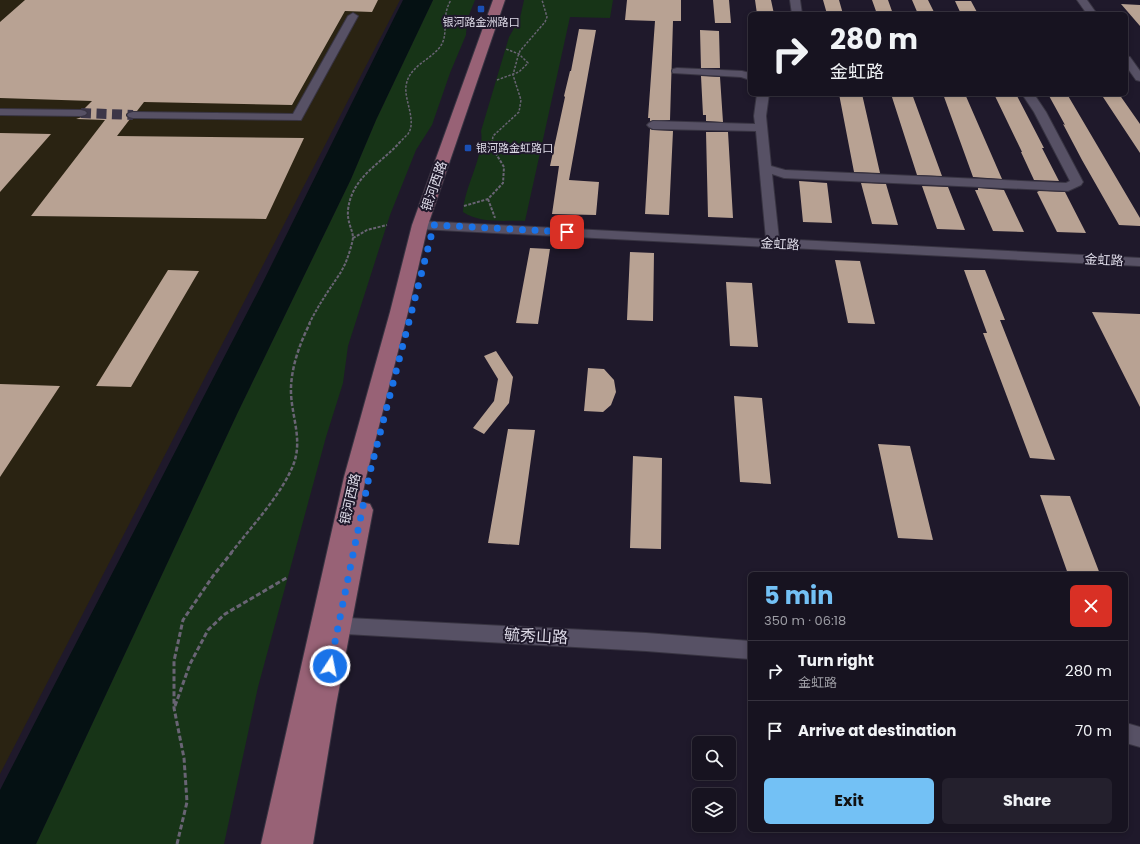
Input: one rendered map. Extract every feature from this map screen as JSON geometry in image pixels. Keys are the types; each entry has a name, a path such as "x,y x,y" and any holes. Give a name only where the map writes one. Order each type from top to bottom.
{"main road":[{"name":"银河西路","path":"276,844 330,625 370,472 427,225 499,0"},
{"name":"银河西路","path":"427,225 506,0"},
{"name":"银河西路","path":"298,844 322,705 330,625"}],"street":[{"path":"795,0 797,12"},
{"path":"1082,0 1091,12"},
{"path":"133,115 297,118 353,16"},
{"path":"1128,62 1140,78"},
{"path":"677,71 742,74 748,76"},
{"path":"763,96 760,116 774,244"},
{"path":"765,168 784,174 1068,187 1078,182 1040,112 1029,96"},
{"path":"0,112 81,113"},
{"path":"653,125 761,128"},
{"name":"金虹路","path":"427,225 1140,262"},
{"name":"毓秀山路","path":"330,625 646,642 748,650"},
{"path":"1128,734 1140,737"}],"path":[{"path":"176,844 187,802 184,758 174,708 174,661 183,620 213,576 280,490 294,463 298,442 290,388 296,358 304,335 315,311 344,267 353,238 348,225 349,205 356,187 368,171 392,152 408,133 411,120 406,92 406,81 416,68 439,47 443,40 444,11 450,0"},
{"path":"464,206 488,199 503,183 505,174 504,167 492,146 493,136 519,112 521,100 513,75 519,54 545,22 547,17 542,0"},
{"path":"497,80 513,75 526,67 528,63 519,54 506,49"},
{"path":"488,199 495,220"},
{"path":"353,238 368,230 387,225"},
{"path":"174,708 190,664 208,630 225,614 288,577"}],"shaded area":[{"path":"0,0 400,0 0,774"},
{"path":"403,0 433,0 376,120 351,179 237,414 36,844 0,844 0,790 263,282"}],"green space":[{"path":"433,0 475,0 467,20 466,35 450,73 432,125 416,150 390,215 348,346 343,383 326,437 258,687 224,844 36,844 237,414 351,179 376,120"},
{"path":"524,0 613,0 610,18 570,17 525,221 485,220 470,216 463,212 464,202 480,150 481,131 509,37 520,18"}],"building":[{"path":"25,0 378,0 372,12 345,11 292,105 144,102 137,111 126,114 126,116 130,119 117,136 304,138 266,219 31,216 105,120 76,119 88,114 88,112 84,109 92,101 0,98 0,22"},
{"path":"627,0 681,0 681,21 673,21 670,120 650,121 650,118 648,118 655,21 625,20"},
{"path":"713,0 729,0 731,23 715,23"},
{"path":"755,0 771,0 774,12 757,12"},
{"path":"823,0 839,0 842,12 826,12"},
{"path":"872,0 888,0 892,12 876,12"},
{"path":"912,0 928,0 934,12 917,12"},
{"path":"955,1 971,1 977,12 960,12"},
{"path":"1121,4 1140,5 1140,26 1128,12"},
{"path":"579,29 596,30 569,180 599,182 596,215 552,214 559,166 550,166"},
{"path":"700,30 719,31 720,68 701,68"},
{"path":"701,76 720,77 723,122 706,121 706,115 703,115"},
{"path":"839,96 862,96 880,173 854,172"},
{"path":"892,96 913,96 942,176 917,175"},
{"path":"944,96 966,96 1002,179 973,177"},
{"path":"995,96 1017,96 1059,181 1034,180"},
{"path":"1049,96 1068,96 1140,218 1140,226 1119,225 1063,124 1065,125"},
{"path":"1102,96 1120,96 1140,124 1140,153"},
{"path":"650,129 673,131 669,215 645,214"},
{"path":"706,132 728,132 733,218 708,217"},
{"path":"0,133 51,134 0,192"},
{"path":"799,181 827,183 832,223 803,222"},
{"path":"861,183 886,184 898,225 872,224"},
{"path":"922,186 948,187 965,230 937,229"},
{"path":"978,188 1004,190 1024,232 993,231 975,190 978,190"},
{"path":"1037,192 1065,192 1086,233 1057,232"},
{"path":"530,248 550,249 538,324 516,323"},
{"path":"630,252 654,253 653,321 627,320"},
{"path":"835,260 860,261 875,324 848,323"},
{"path":"168,270 199,271 131,387 96,386"},
{"path":"964,270 985,270 1005,320 1000,320 1055,460 1030,458 983,333 987,333"},
{"path":"726,282 752,283 758,347 730,346"},
{"path":"1092,312 1140,314 1140,407"},
{"path":"496,351 513,377 509,403 484,434 473,428 494,401 498,379 484,356"},
{"path":"588,368 604,369 614,380 616,392 611,405 603,412 584,411"},
{"path":"0,384 60,386 0,477"},
{"path":"734,396 762,398 771,484 740,482"},
{"path":"508,429 535,430 519,545 488,543"},
{"path":"878,444 910,446 933,540 898,538"},
{"path":"633,456 662,458 661,549 630,548"},
{"path":"1040,495 1070,496 1099,572 1067,572"}],"tunnel":[{"path":"81,113 133,115"}],"place":[{"name":"银河路金洲路口","path":"481,9"},
{"name":"银河路金虹路口","path":"468,148"}],"route":[{"path":"330,666 370,472 434,225 567,232"}]}
